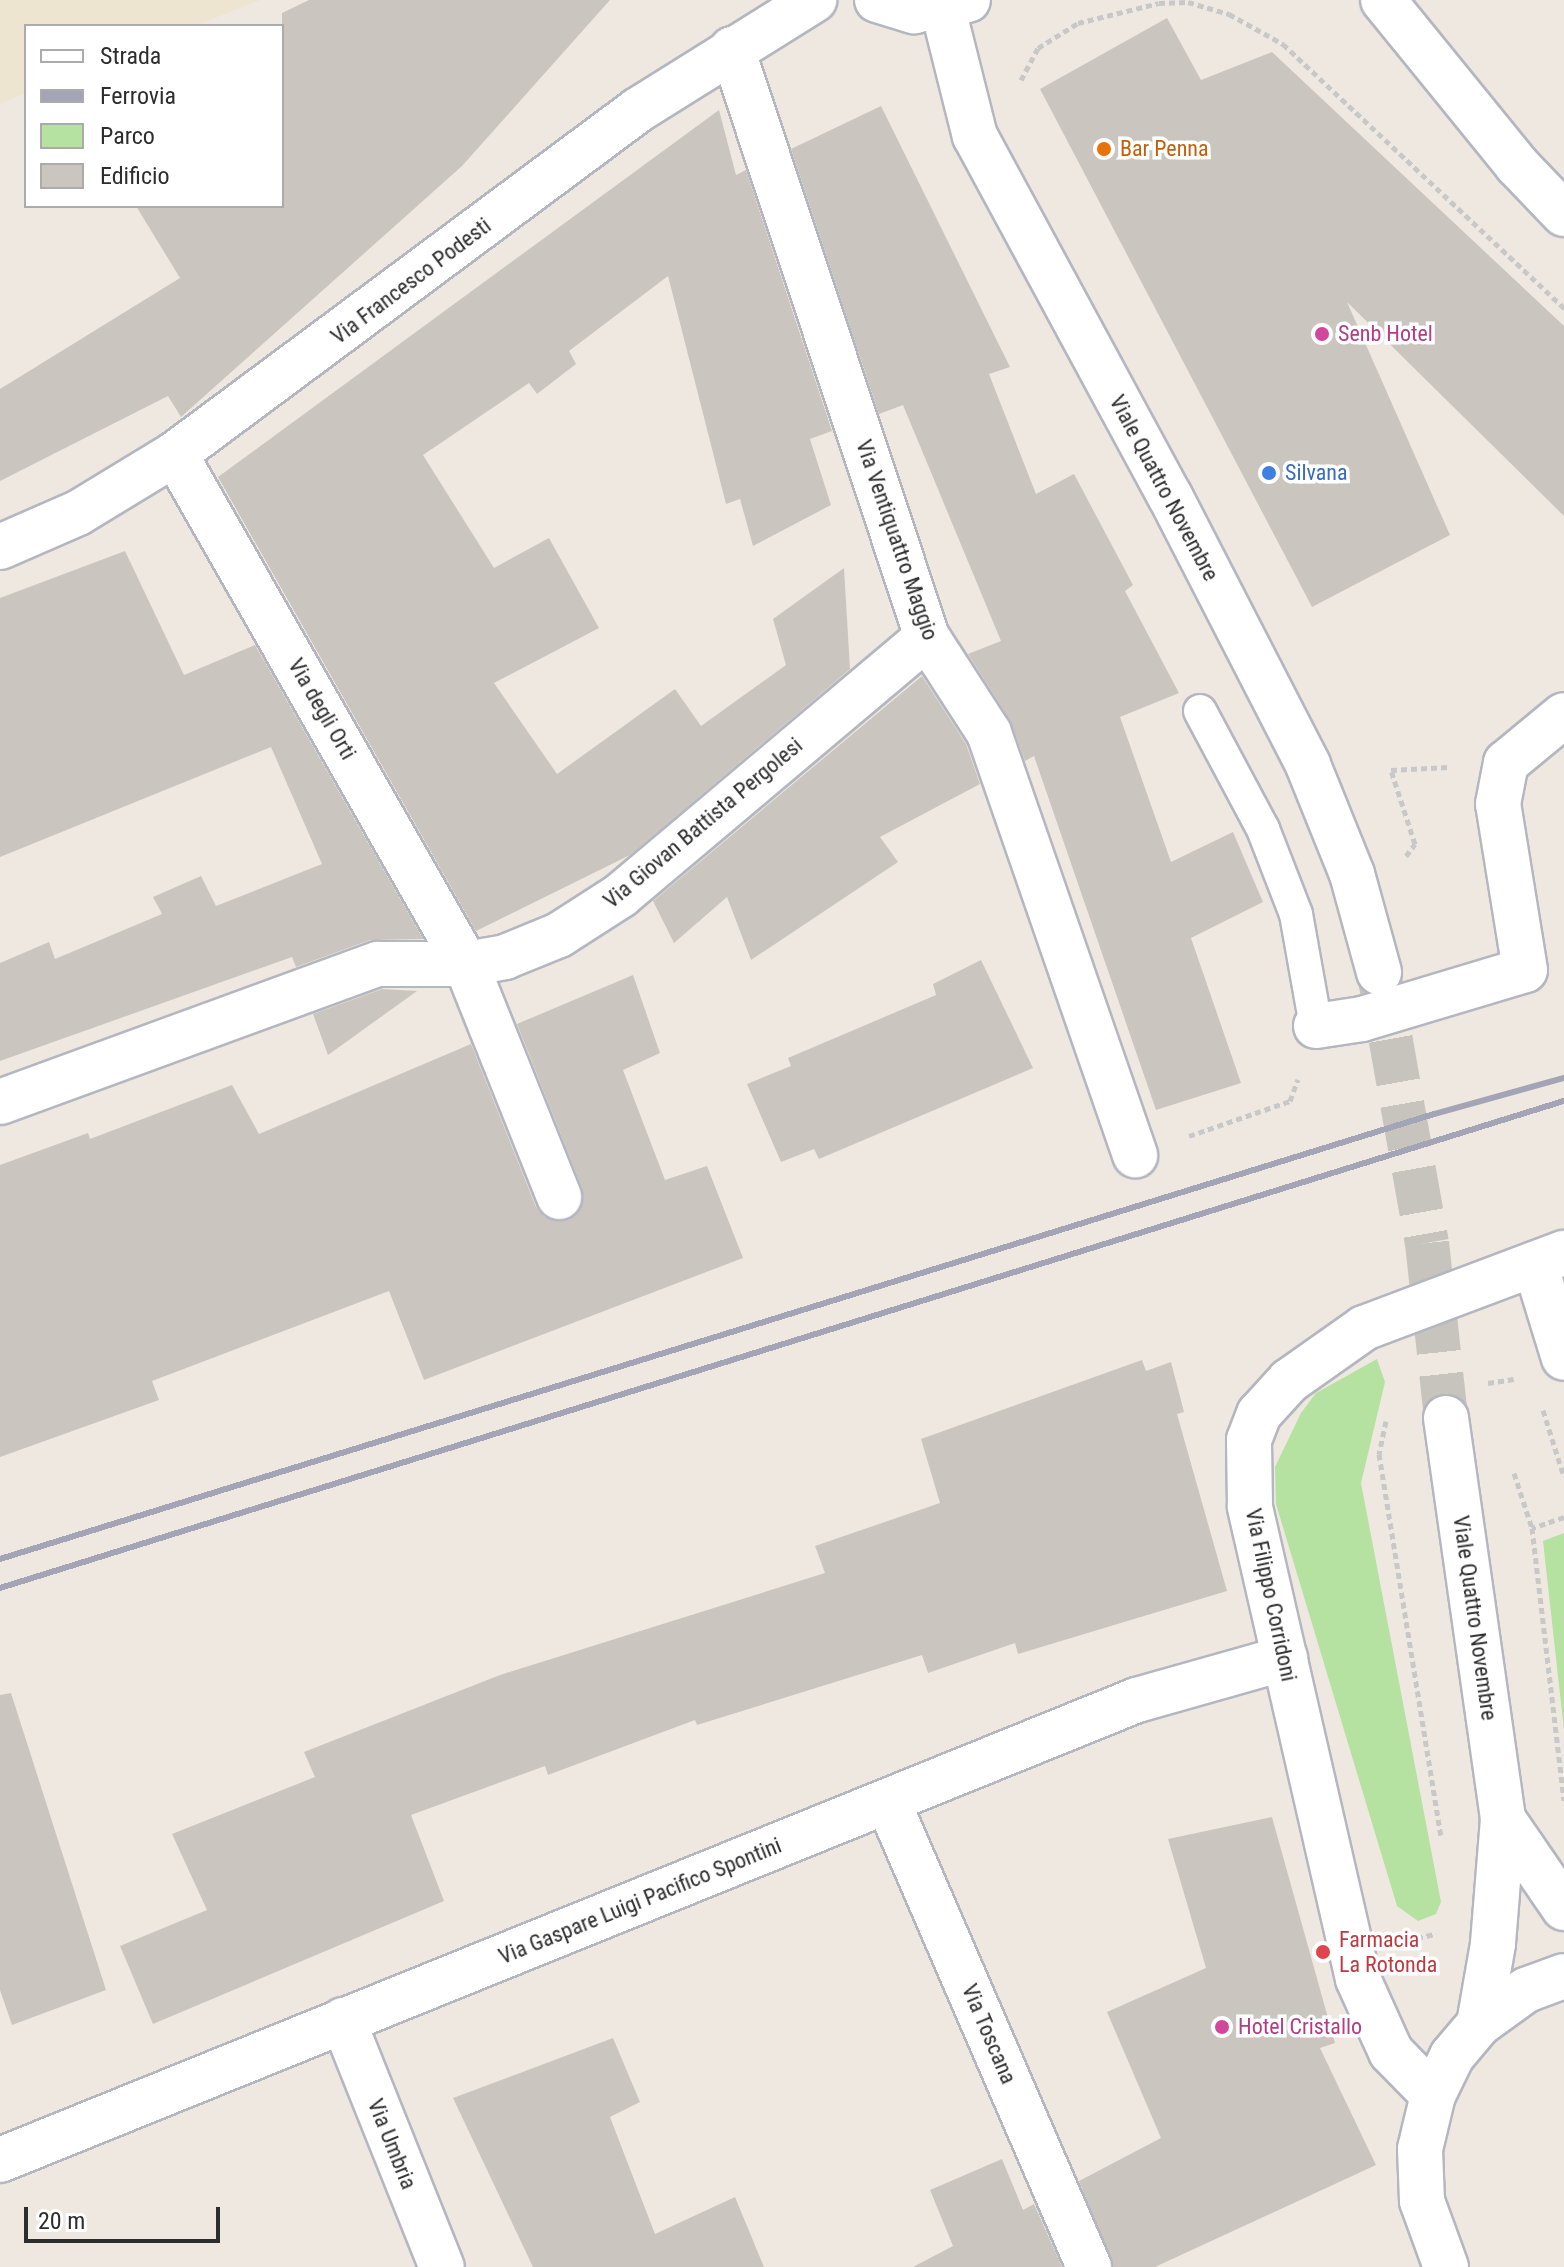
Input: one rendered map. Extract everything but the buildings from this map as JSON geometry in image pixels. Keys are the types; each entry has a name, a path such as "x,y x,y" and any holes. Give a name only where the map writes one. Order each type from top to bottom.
{"street":[{"name":"Via Francesco Podesti","path":"0,547 78,513 175,454 638,110 814,0"},
{"path":"877,0 914,11 956,4"},
{"path":"1383,0 1405,16 1517,165 1564,214"},
{"name":"Viale Quattro Novembre","path":"956,4 975,136 1308,765 1352,874 1379,972"},
{"name":"Via Ventiquattro Maggio","path":"732,49 927,637 989,733 1135,1155"},
{"name":"Via degli Orti","path":"175,454 466,964 559,1197"},
{"name":"Via Giovan Battista Pergolesi","path":"0,1102 378,964 466,964 505,957 559,935 621,895 927,637"},
{"path":"1316,1026 1362,1019 1525,970 1498,804 1506,763 1564,715"},
{"path":"1550,1258 1564,1358"},
{"name":"Via Filippo Corridoni","path":"1433,2095 1391,2052 1358,1979 1250,1506 1249,1440 1259,1414 1289,1381 1364,1328 1550,1258"},
{"name":"Viale Quattro Novembre","path":"1446,1418 1503,1819 1493,1944 1479,2024"},
{"name":"Via Gaspare Luigi Pacifico Spontini","path":"0,2160 1137,1700 1285,1658"},
{"name":"Via Toscana","path":"888,1802 1089,2267"},
{"name":"Viale Quattro Novembre","path":"1503,1819 1564,1908"},
{"path":"1446,2267 1422,2201 1420,2149 1433,2095 1452,2056 1479,2024 1526,1990 1564,1976"},
{"name":"Via Umbria","path":"343,2020 442,2267"}],"lane":[{"path":"1200,711 1263,829 1296,914 1316,1026"}],"path":[{"path":"1078,23 1135,6 1188,2 1256,28 1283,44 1564,308"},
{"path":"1391,770 1415,844"},
{"path":"1135,1155 1290,1101 1316,1026"},
{"path":"1511,1462 1532,1528 1564,1800"},
{"path":"1532,1528 1564,1517"}],"shaded area":[{"path":"0,0 260,0 200,24 24,24 24,94 0,104"}],"green space":[{"path":"1377,1359 1385,1382 1361,1483 1441,1902 1436,1914 1418,1921 1397,1906 1276,1504 1275,1467 1301,1413 1316,1393"},
{"path":"1564,1533 1564,1730 1543,1541"}],"tunnel":[{"path":"1379,974 1427,1243 1446,1418"}],"railway":[{"path":"0,1559 1434,1114 1564,1078"},
{"path":"0,1588 1564,1101"}],"place":[{"name":"Bar Penna","path":"1104,149"},
{"name":"Senb Hotel","path":"1322,334"},
{"name":"Silvana","path":"1269,473"},
{"name":"Farmacia La Rotonda","path":"1323,1952"},
{"name":"Hotel Cristallo","path":"1222,2027"}]}
